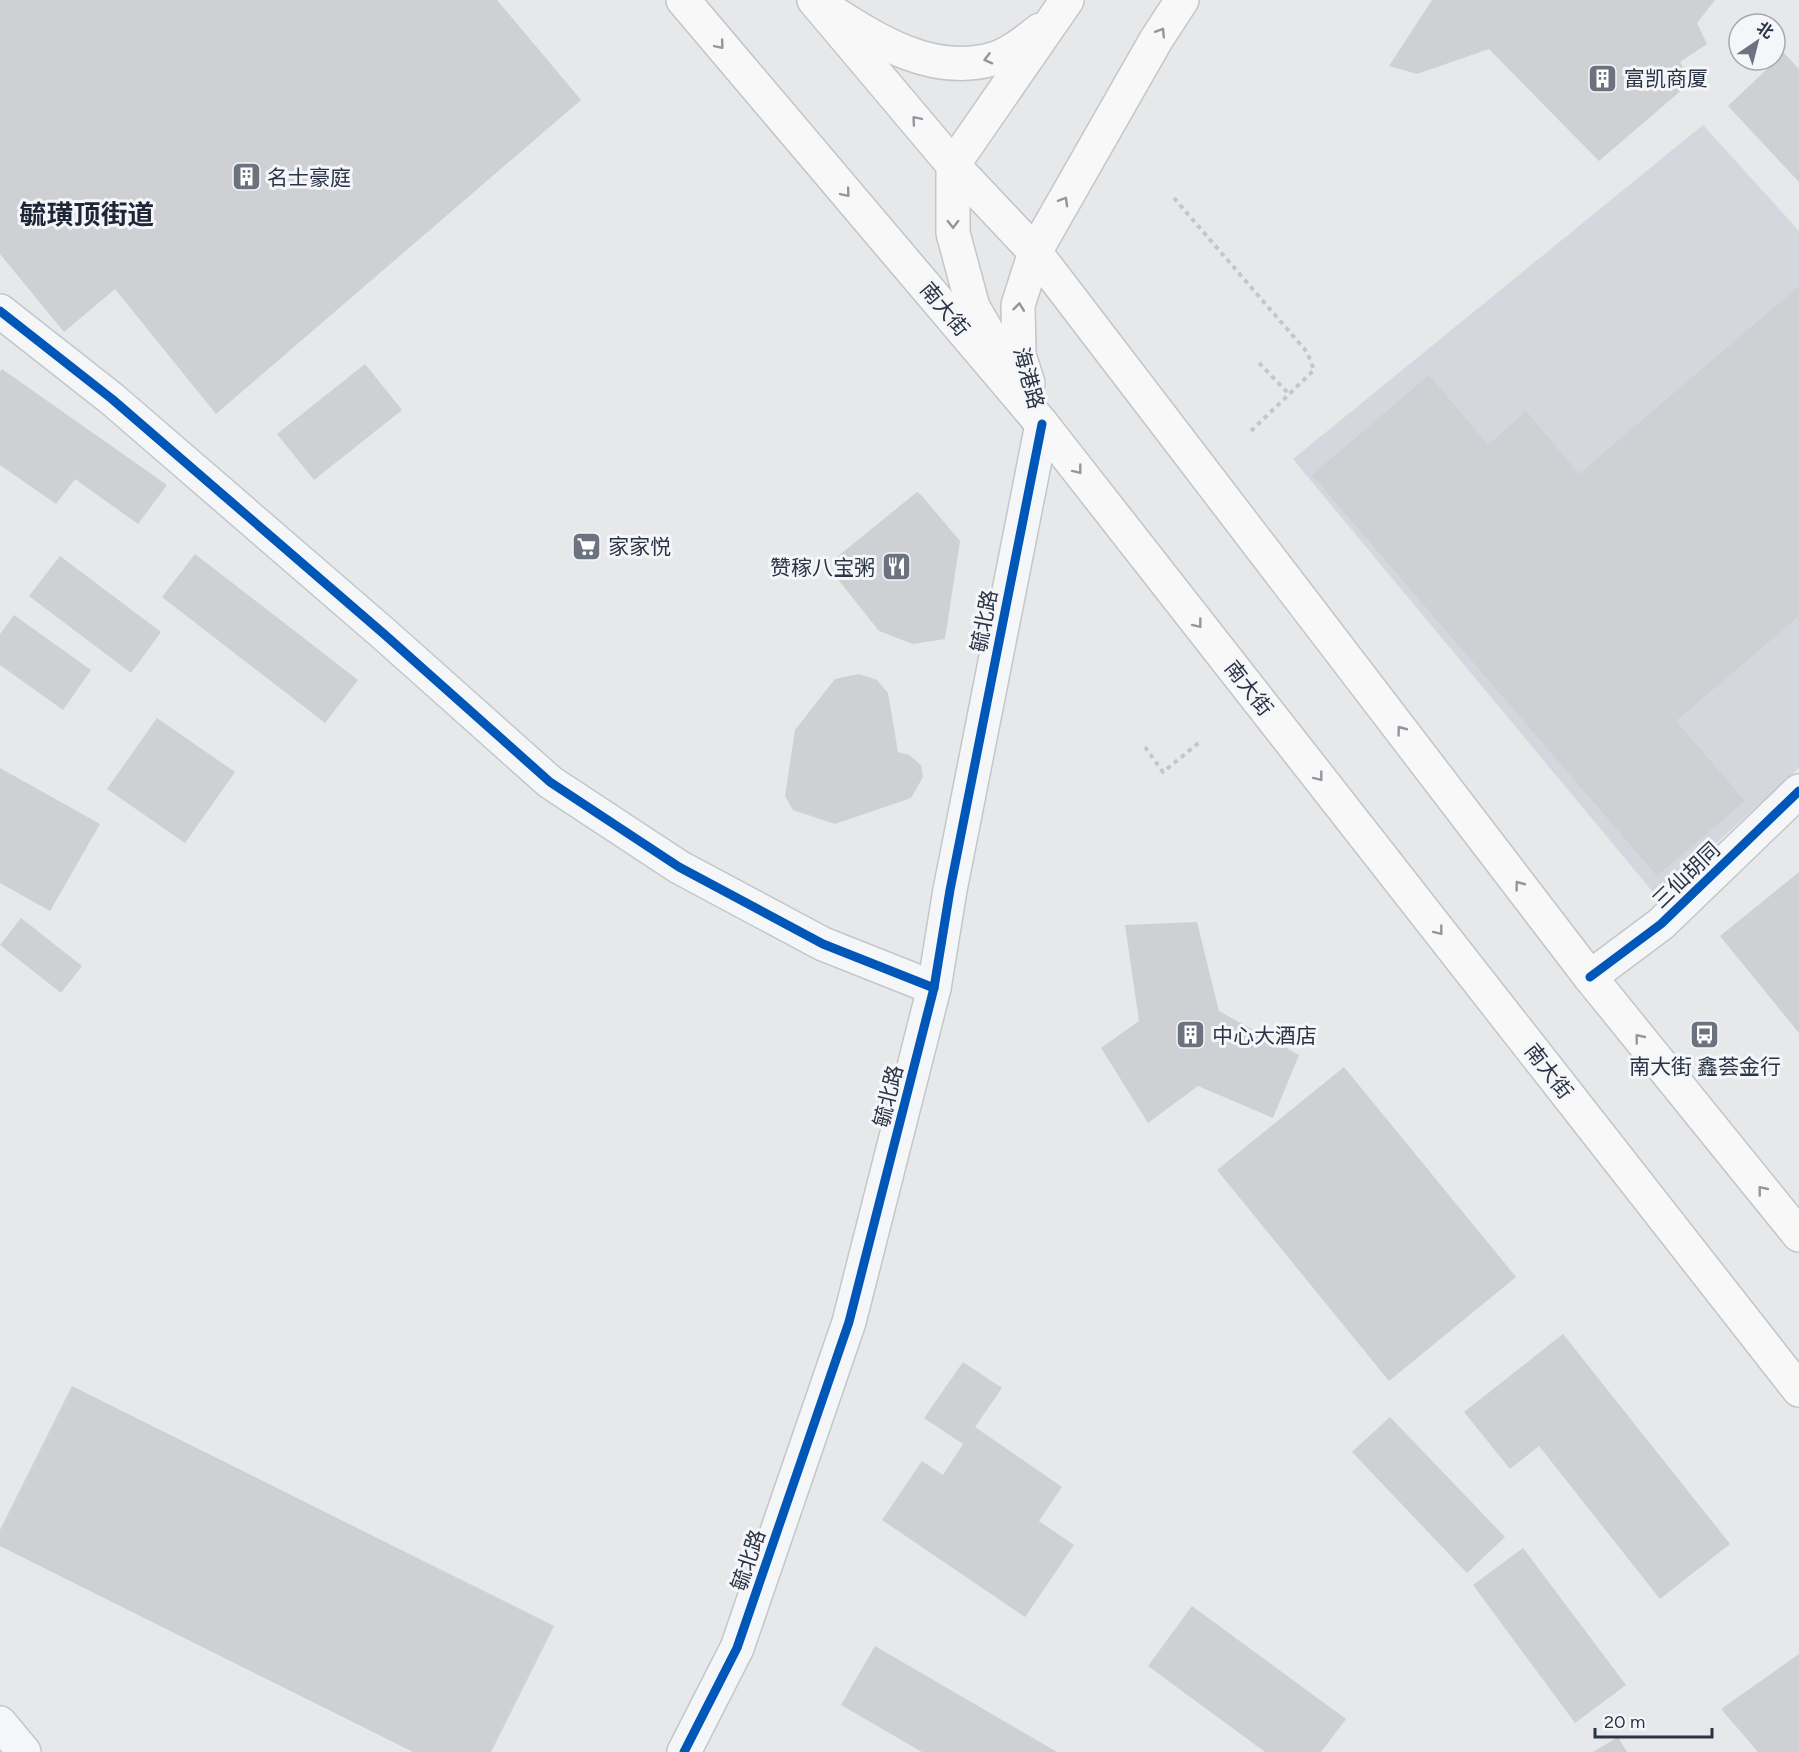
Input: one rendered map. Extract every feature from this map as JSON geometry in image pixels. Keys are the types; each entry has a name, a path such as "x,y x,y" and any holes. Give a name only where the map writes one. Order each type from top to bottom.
{"main road":[{"name":"南大街","path":"683,0 1042,424 1799,1390"},
{"name":"海港路","path":"1042,424 1019,355 1018,305 1035,252 1156,40 1182,0"},
{"path":"814,1 874,39 907,54 965,64 994,58 1019,46 1061,9"},
{"path":"814,1 953,165 1035,252 1590,977 1799,1235"},
{"path":"953,165 1061,9"},
{"name":"海港路","path":"953,165 953,233 973,307 1042,424"}],"street":[{"path":"0,311 112,399 384,634 550,782 689,873 823,944 934,988"},
{"name":"毓北路","path":"684,1752 737,1648 849,1322 934,988 950,890 1042,424"},
{"name":"三仙胡同","path":"1590,977 1661,924 1799,791"},
{"path":"0,1723 24,1752"}],"path":[{"path":"1174,198 1307,352 1314,370 1251,431"},
{"path":"1259,363 1289,394"},
{"path":"1145,747 1163,772 1201,741"}],"shaded area":[{"path":"1703,125 1799,231 1799,768 1657,897 1293,459"}],"building":[{"name":"名士豪庭","path":"0,0 497,0 581,100 216,414 115,289 64,332 0,254"},
{"name":"富凯商厦","path":"1432,0 1715,0 1697,23 1707,44 1680,62 1691,82 1599,161 1489,49 1417,74 1389,66"},
{"path":"1787,56 1799,69 1799,182 1728,106 1764,72 1787,72"},
{"path":"1799,286 1799,616 1676,721 1745,801 1657,876 1312,475 1429,375 1488,445 1526,411 1579,474"},
{"path":"365,364 402,410 314,480 277,434"},
{"path":"2,369 167,485 138,524 75,479 56,504 0,465 0,372"},
{"name":"赞稼八宝粥","path":"917,492 960,541 945,639 913,644 879,631 836,577 837,557"},
{"path":"195,554 358,680 325,723 162,597"},
{"path":"60,556 161,632 131,673 29,596"},
{"path":"14,615 91,670 63,710 0,665 0,634"},
{"path":"859,674 877,680 888,693 898,752 909,755 921,765 923,777 911,798 835,824 793,810 785,796 795,730 835,679"},
{"path":"157,718 235,772 185,843 107,789"},
{"path":"0,768 100,824 50,911 0,883"},
{"path":"1799,872 1799,1033 1720,936"},
{"path":"21,918 82,966 61,993 0,945"},
{"name":"中心大酒店","path":"1197,922 1219,1011 1299,1055 1273,1118 1198,1086 1148,1123 1101,1048 1139,1021 1125,925"},
{"path":"1344,1067 1516,1277 1389,1381 1217,1170"},
{"path":"1563,1334 1730,1544 1660,1599 1539,1446 1510,1469 1464,1412"},
{"path":"963,1362 1002,1388 975,1427 1062,1487 1039,1521 1074,1545 1025,1617 882,1520 922,1461 943,1475 963,1444 924,1418"},
{"path":"72,1386 554,1626 491,1752 413,1752 0,1546 0,1530"},
{"path":"1390,1417 1505,1537 1467,1573 1352,1452"},
{"path":"1523,1548 1626,1685 1575,1723 1473,1585"},
{"path":"1192,1606 1346,1719 1321,1752 1265,1752 1148,1666"},
{"path":"875,1646 1057,1752 922,1752 841,1705"},
{"path":"1799,1654 1799,1752 1758,1752 1721,1709"},
{"path":"1618,1737 1627,1752 1593,1752"}],"cycle path":[{"path":"0,311 112,399 384,634 550,782 679,867 823,944 934,988"},
{"path":"684,1752 737,1648 849,1322 934,988 950,890 1042,424"},
{"path":"1590,977 1661,924 1799,791"}],"place":[{"name":"富凯商厦","path":"1603,78"},
{"name":"名士豪庭","path":"246,177"},
{"name":"家家悦","path":"587,546"},
{"name":"赞稼八宝粥","path":"896,567"},
{"name":"中心大酒店","path":"1191,1035"},
{"name":"南大街 鑫荟金行","path":"1705,1035"}],"district":[{"name":"毓璜顶街道","path":"87,214"}]}
